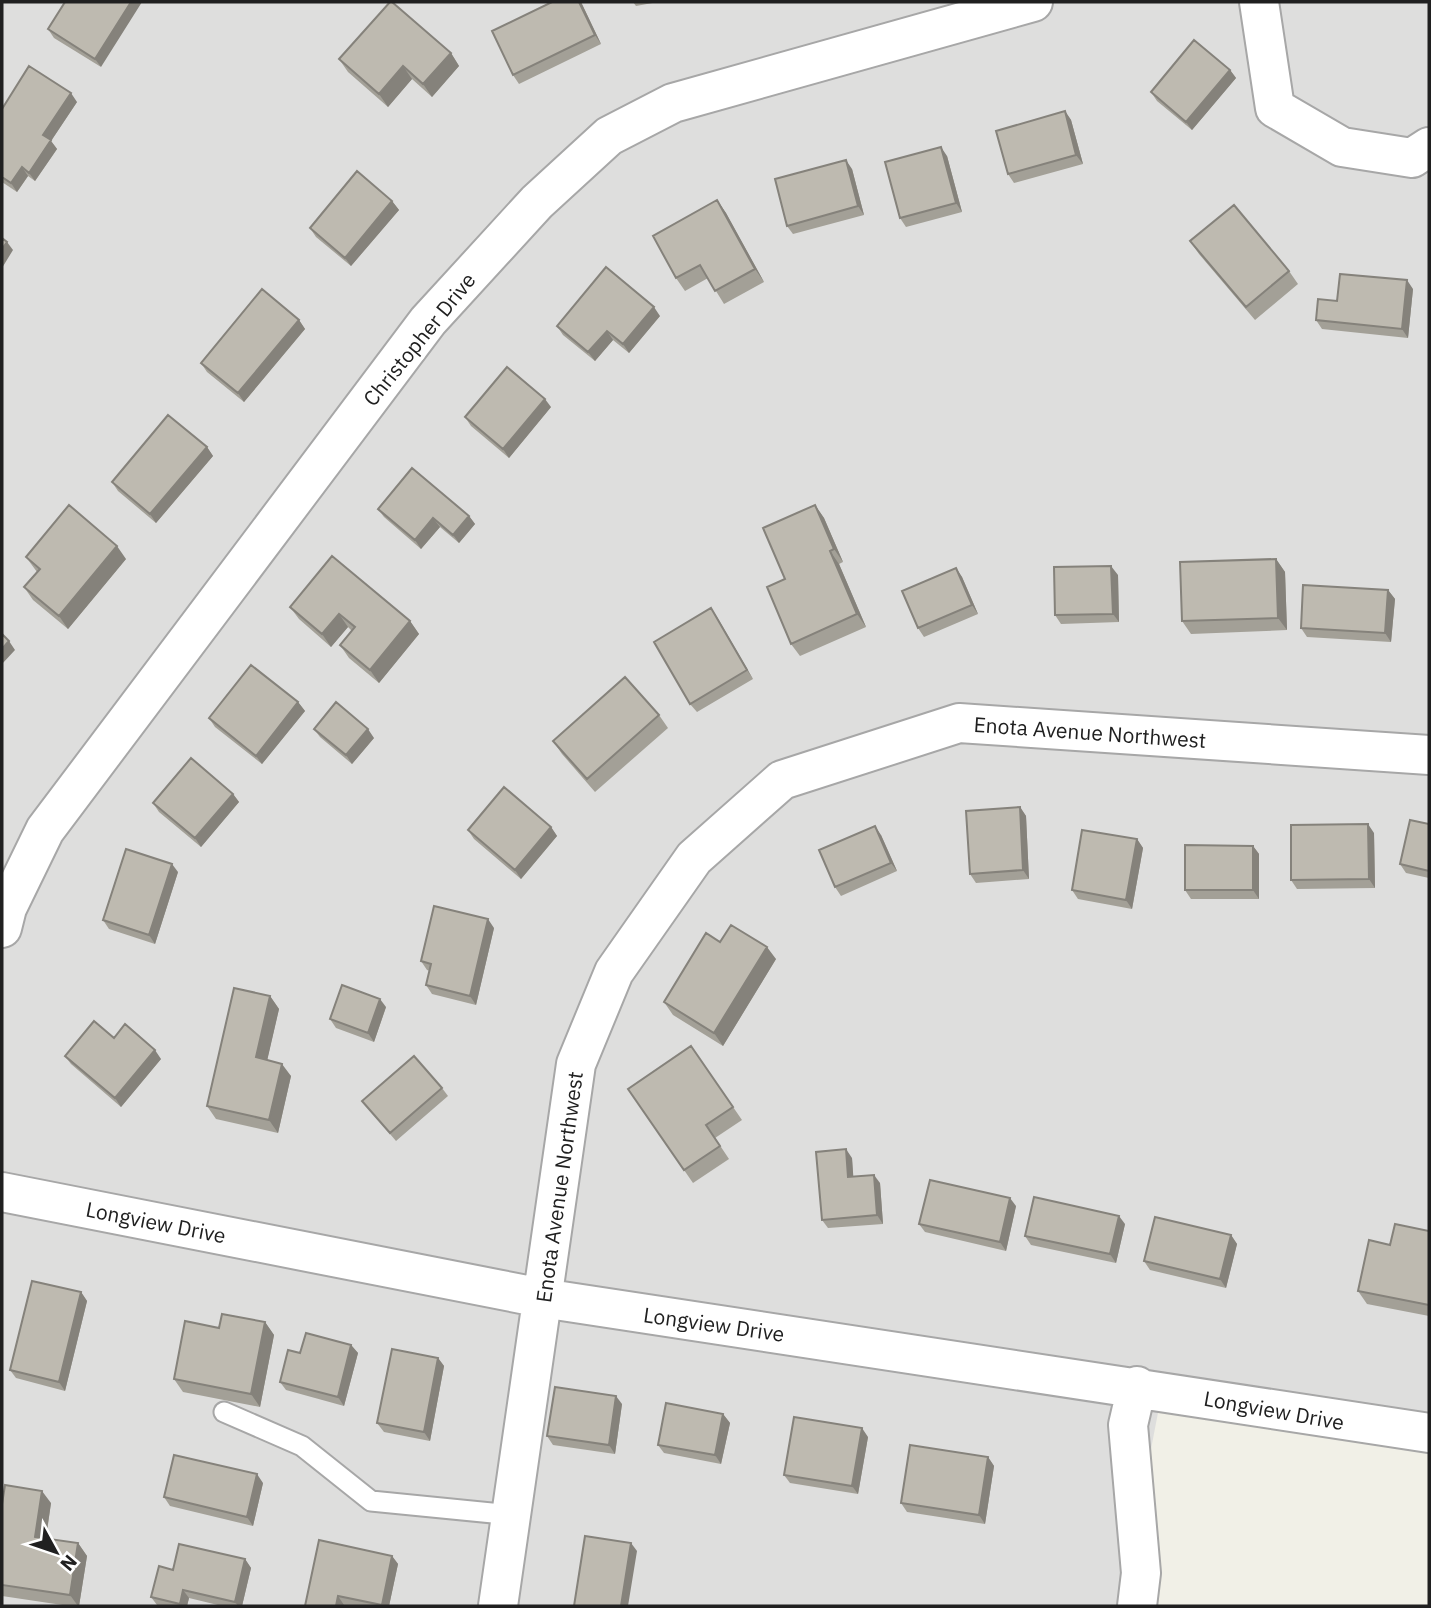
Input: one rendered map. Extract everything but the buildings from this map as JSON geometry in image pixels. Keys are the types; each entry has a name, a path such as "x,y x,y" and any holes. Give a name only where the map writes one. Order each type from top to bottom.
{"street":[{"name":"Christopher Drive","path":"2,928 7,908 45,830 428,321 537,202 609,136 673,103 1033,2"},
{"path":"1259,2 1275,108 1342,147 1412,158 1429,147"},
{"name":"Enota Avenue Northwest","path":"498,1606 576,1064 614,972 694,858 782,780 959,723 1429,755"},
{"name":"Longview Drive","path":"2,1192 542,1298 1137,1386 1329,1420 1429,1433"},
{"path":"1137,1386 1128,1426 1141,1573 1137,1606"}],"lane":[{"path":"224,1412 302,1446 371,1501 512,1515"}],"shaded area":[{"path":"2,2 1429,2 1429,1442 1161,1397 1121,1606 2,1606"}]}
